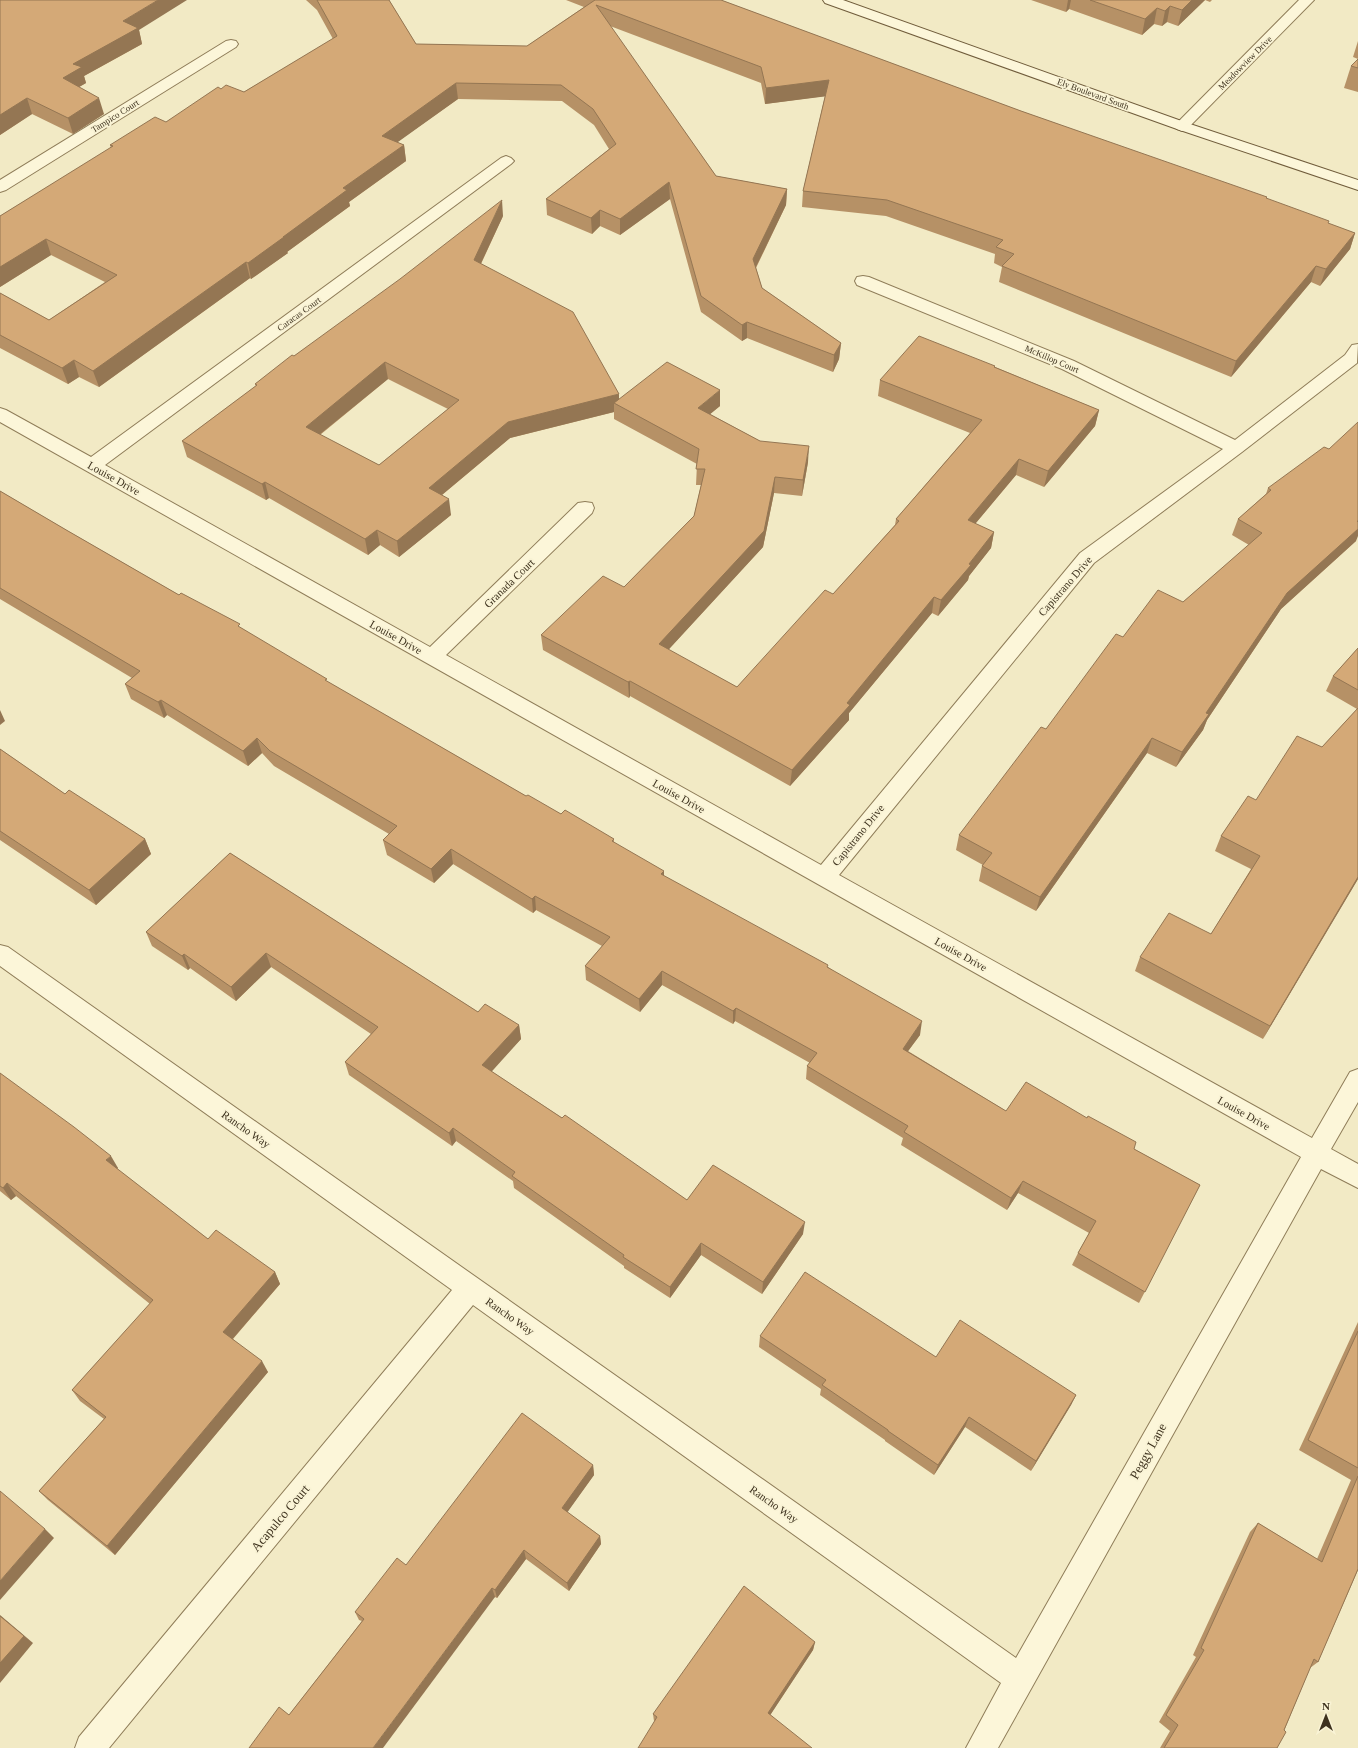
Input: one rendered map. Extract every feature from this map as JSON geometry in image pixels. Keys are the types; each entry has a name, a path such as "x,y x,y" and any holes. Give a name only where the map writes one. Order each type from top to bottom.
{"street":[{"name":"Ely Boulevard South","path":"830,0 1182,126 1358,185"},
{"name":"Meadowview Drive","path":"1182,126 1308,0"},
{"name":"Tampico Court","path":"0,187 231,44"},
{"name":"Caracas Court","path":"92,466 506,161"},
{"name":"McKillop Court","path":"863,281 1068,365 1236,448"},
{"name":"Capistrano Drive","path":"824,877 1087,558 1236,448 1351,359 1358,350"},
{"name":"Louise Drive","path":"0,414 1358,1177"},
{"name":"Granada Court","path":"432,657 585,508"},
{"name":"Rancho Way","path":"0,954 1019,1678"},
{"name":"Peggy Lane","path":"981,1748 1019,1678 1358,1079"},
{"name":"Acapulco Court","path":"90,1748 470,1288"}],"building":[{"path":"0,0 158,0 123,21 138,28 73,64 82,67 63,78 99,98 68,118 27,98 0,115"},
{"path":"317,0 389,0 416,44 527,46 595,0 721,0 1021,111 1267,197 1266,198 1329,221 1328,223 1355,233 1326,269 1316,266 1236,361 1002,266 1014,254 996,247 1003,240 887,200 803,191 829,80 766,88 761,67 596,5 716,176 787,189 753,259 762,288 841,343 834,355 747,322 742,325 701,296 669,182 620,219 600,210 591,218 546,199 616,144 593,109 561,85 456,83 382,136 404,145 343,188 347,190 284,237 248,263 246,262 93,371 74,360 62,368 0,335 0,293 49,320 117,275 46,239 0,267 0,216 113,146 110,145 155,117 166,122 218,87 221,89 226,85 244,92 337,36"},
{"path":"1090,0 1192,0 1182,10 1170,6 1165,11 1157,8 1145,19"},
{"path":"1358,59 1358,68 1351,66"},
{"path":"502,200 474,260 573,312 619,394 508,422 429,488 449,499 397,541 377,530 365,539 265,482 262,484 182,441 257,385 255,384 292,355 294,356 400,279","holes":["385,362 459,400 379,465 306,427"]},
{"path":"919,336 1099,410 1048,471 1019,459 968,520 994,532 969,564 971,565 941,600 934,597 847,703 850,705 792,770 630,681 628,682 541,635 603,576 624,587 694,516 705,469 696,469 699,449 614,403 667,362 720,390 698,408 760,441 809,446 803,480 775,477 764,531 659,644 737,687 825,590 833,594 899,521 896,519 982,420 880,380"},
{"path":"1358,422 1358,529 1287,593 1206,713 1209,714 1182,752 1152,738 1040,897 982,866 992,853 959,835 1041,727 1046,729 1116,634 1123,637 1158,590 1183,602 1262,533 1238,519 1271,490 1268,488 1324,447 1329,449"},
{"path":"0,491 179,595 181,593 240,624 238,626 327,679 325,680 526,796 528,795 561,814 565,810 614,839 612,841 664,871 661,874 828,965 827,967 922,1021 903,1049 1006,1111 1026,1082 1087,1118 1088,1116 1136,1142 1134,1149 1200,1185 1145,1292 1078,1253 1096,1221 1023,1181 1011,1198 904,1132 908,1126 807,1066 817,1053 736,1008 733,1011 662,971 639,999 585,966 610,937 535,896 532,899 451,849 431,869 383,840 397,826 270,751 257,738 243,751 161,700 158,702 125,684 140,671 0,588"},
{"path":"1358,648 1358,690 1333,676"},
{"path":"1358,708 1358,877 1270,1026 1140,957 1169,913 1211,934 1260,856 1221,836 1248,796 1256,800 1297,736 1322,747"},
{"path":"0,749 65,794 69,790 145,839 89,890 0,831"},
{"path":"230,853 478,1012 485,1004 519,1025 482,1065 562,1118 565,1115 687,1200 713,1165 805,1222 763,1282 701,1243 670,1287 623,1257 624,1255 512,1176 515,1172 453,1128 449,1133 345,1062 378,1027 266,953 231,987 184,954 182,956 146,932"},
{"path":"0,1073 111,1156 106,1160 208,1239 216,1230 275,1272 223,1332 262,1361 107,1546 39,1491 106,1417 72,1390 153,1300 7,1183 3,1188 0,1186"},
{"path":"805,1272 936,1357 960,1320 1076,1395 1036,1461 969,1417 938,1465 822,1385 826,1380 760,1336"},
{"path":"1358,1331 1358,1468 1308,1440"},
{"path":"522,1413 593,1465 562,1508 600,1536 567,1583 524,1550 495,1590 492,1588 373,1748 249,1748 279,1707 289,1715 364,1619 355,1612 397,1558 406,1565"},
{"path":"1358,1476 1358,1569 1318,1662 1314,1659 1284,1730 1286,1732 1277,1748 1164,1748 1178,1725 1166,1715 1204,1650 1201,1648 1258,1523 1322,1562"},
{"path":"0,1491 45,1529 0,1581"},
{"path":"744,1586 815,1642 768,1713 812,1748 638,1748 657,1717 653,1714"},
{"path":"0,1616 24,1636 0,1663"}]}
